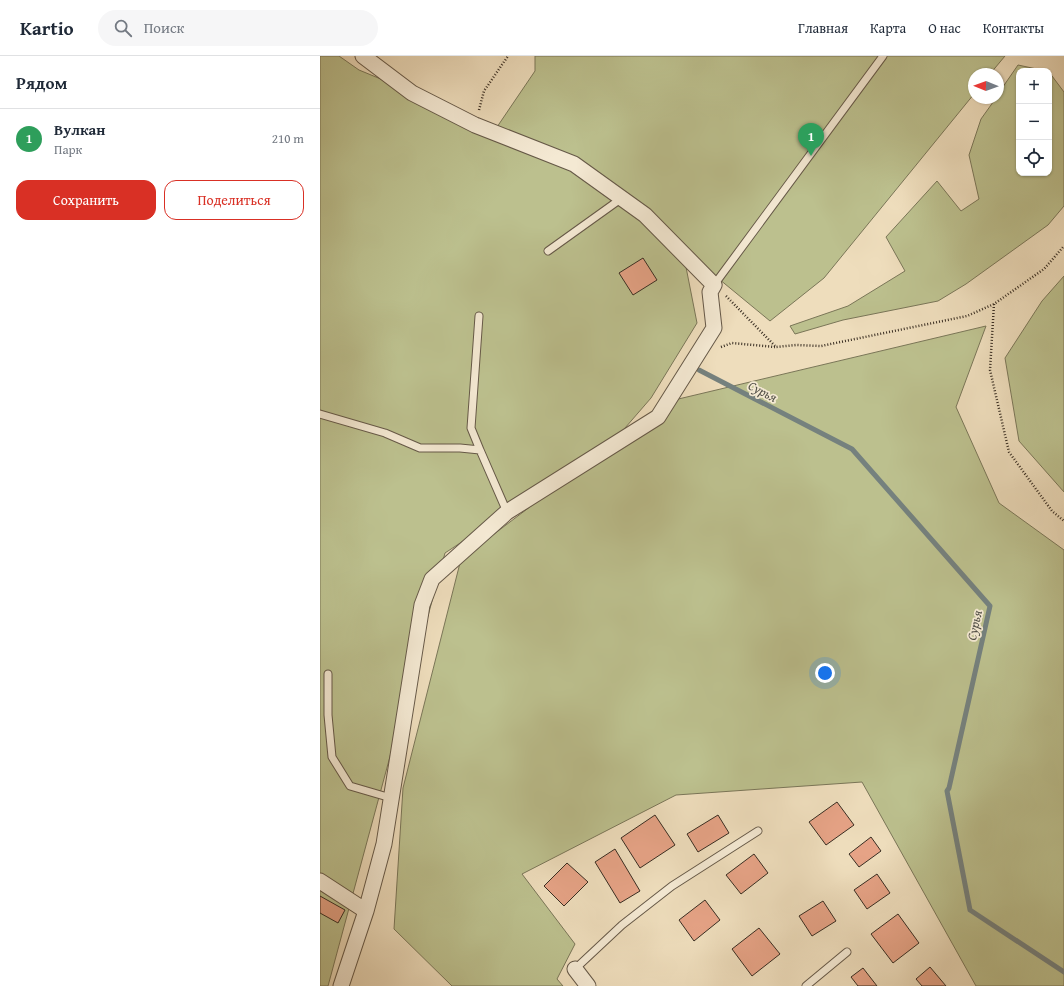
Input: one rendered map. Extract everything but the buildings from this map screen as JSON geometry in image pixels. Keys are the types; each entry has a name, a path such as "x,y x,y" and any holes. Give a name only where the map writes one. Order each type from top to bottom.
{"street":[{"path":"341,986 366,911 384,844 422,605 432,579 507,512 658,417 714,328 710,292 714,285 645,215 574,164 475,125 412,93 363,56"},
{"path":"320,881 366,911"},
{"path":"575,969 588,986"}],"lane":[{"path":"714,285 883,56"},
{"path":"548,251 622,198"},
{"path":"479,316 471,428 507,512"},
{"path":"320,414 385,433 420,448 460,448 480,450"},
{"path":"328,674 328,715 332,757 350,786 391,798"},
{"path":"575,969 622,925 672,886 758,832"},
{"path":"806,986 847,952"}],"path":[{"path":"475,125 484,91 508,56"},
{"path":"696,356 732,343 776,347 796,345 821,346 967,316 994,304 1044,269 1064,246"},
{"path":"714,285 776,347"},
{"path":"994,304 990,370 1008,452 1052,511 1064,521"}],"green space":[{"path":"320,56 339,56 359,70 497,127 535,71 535,56 1005,56 995,68 968,68 968,101 824,278 770,321 719,279 660,220 685,262 697,323 651,398 612,443 445,553 328,986 320,986"},
{"path":"1018,65 1032,68 1016,68 1016,176 1052,176 1052,76 1064,92 1064,206 1048,225 966,284 938,301 843,320 795,334 790,326 848,306 905,271 886,237 937,181 961,211 979,199 969,155 981,119 992,104 1004,104 1004,85"},
{"path":"1064,276 1064,492 1019,441 1005,358 1042,301"},
{"path":"986,326 956,407 999,503 1064,550 1064,986 976,986 862,782 676,795 522,874 575,944 557,979 563,986 452,986 394,929 403,788 461,559 670,401"}],"waterway":[{"name":"Сурья","path":"699,370 852,449 990,606 949,788 947,791 970,910 1064,972"}],"place":[{"name":"Вулкан","path":"811,156"}]}
